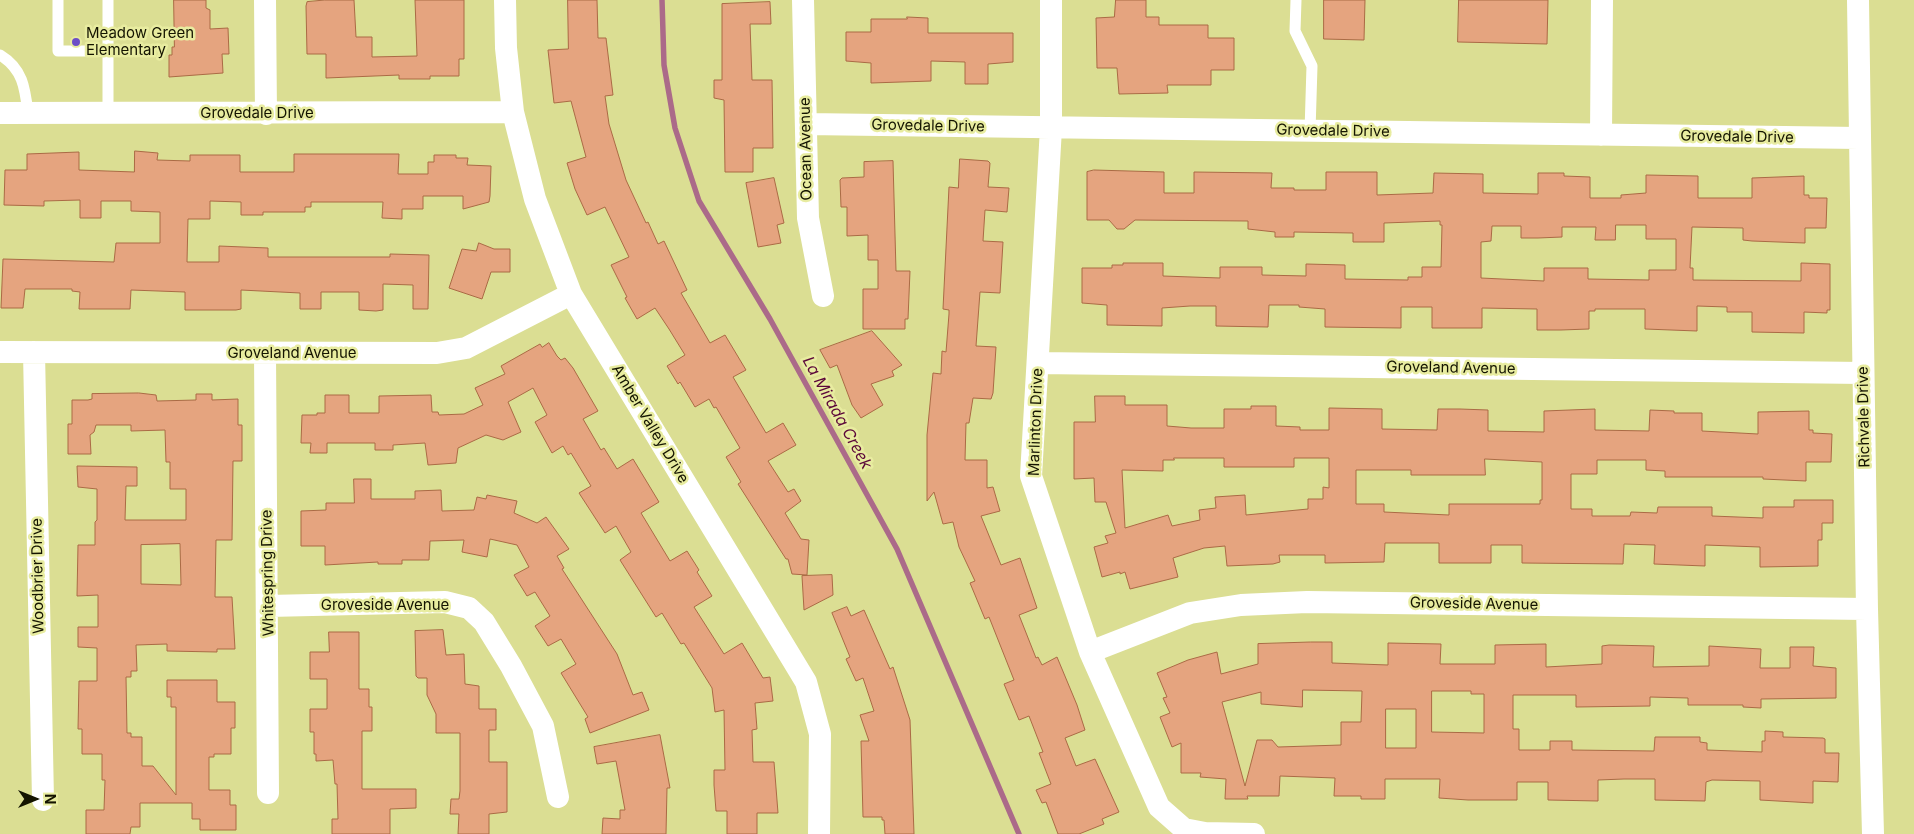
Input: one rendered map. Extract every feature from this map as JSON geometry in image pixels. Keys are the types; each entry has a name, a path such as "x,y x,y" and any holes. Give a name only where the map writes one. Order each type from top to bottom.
{"street":[{"path":"265,0 266,114"},
{"name":"Amber Valley Drive","path":"505,0 506,48 513,112 535,199 571,294 806,682 820,734 819,834"},
{"name":"Ocean Avenue","path":"803,0 808,218 823,296"},
{"name":"Marlinton Drive","path":"1051,0 1051,128 1031,476 1090,652 1159,807 1184,829 1205,833 1254,834"},
{"path":"1601,135 1602,0"},
{"name":"Richvale Drive","path":"1858,0 1872,834"},
{"name":"Grovedale Drive","path":"0,113 266,114 513,112"},
{"name":"Grovedale Drive","path":"806,124 1860,138"},
{"name":"Groveland Avenue","path":"0,352 437,353 466,348 571,294"},
{"name":"Woodbrier Drive","path":"34,352 43,800"},
{"name":"Whitespring Drive","path":"264,353 268,606 268,793"},
{"name":"Groveland Avenue","path":"1038,363 1863,374"},
{"name":"Groveside Avenue","path":"268,606 445,602 469,608 484,622 543,726 558,797"},
{"name":"Groveside Avenue","path":"1090,652 1190,613 1241,605 1307,602 1867,609"}],"lane":[{"path":"58,0 58,50 108,50"},
{"path":"108,0 108,113"},
{"path":"1296,0 1295,30 1312,66 1310,131"},
{"path":"0,55 18,70 25,84 28,113"}],"building":[{"path":"174,0 206,0 206,8 210,10 210,29 228,28 229,54 222,54 223,73 169,77 169,55 172,55 172,47 174,47"},
{"path":"354,0 356,37 372,37 372,57 417,56 415,0 464,0 464,59 459,59 459,76 430,76 430,79 399,79 399,75 326,78 326,54 307,54 306,6 307,2"},
{"path":"568,0 597,0 598,38 606,38 613,95 605,96 609,124 626,180 646,223 648,222 658,244 664,241 687,290 681,293 710,343 725,335 746,370 733,377 766,433 783,423 796,445 768,461 788,492 794,489 801,501 785,513 801,539 809,540 807,575 792,574 788,559 786,559 738,484 741,482 726,457 740,448 716,407 714,408 709,399 695,407 680,382 678,384 667,366 685,355 669,329 655,308 637,319 625,298 627,297 611,265 629,257 605,207 587,215 575,189 567,163 586,157 571,101 554,103 548,50 568,49"},
{"path":"1116,0 1146,0 1146,17 1159,17 1159,25 1208,25 1208,38 1234,38 1234,70 1211,70 1211,85 1167,85 1168,93 1119,94 1117,68 1097,68 1096,18 1114,17"},
{"path":"1324,0 1365,0 1364,40 1324,39"},
{"path":"1459,0 1548,0 1547,44 1458,42"},
{"path":"770,2 771,24 750,24 752,80 772,80 773,148 753,148 753,172 725,172 724,100 714,98 714,80 722,80 722,4"},
{"path":"907,17 928,18 928,33 1013,33 1013,62 988,64 988,84 965,84 965,62 931,61 931,81 871,83 871,63 846,61 846,32 871,32 871,19 907,19"},
{"path":"135,151 158,153 157,160 190,161 190,155 240,155 240,172 294,172 294,154 399,154 398,174 428,174 428,162 434,162 434,155 456,155 456,158 468,158 467,165 491,166 490,196 489,202 463,209 463,196 423,196 423,209 402,209 402,219 382,218 383,202 311,202 311,207 305,207 305,212 263,212 263,215 241,215 241,202 210,201 210,219 188,219 187,262 219,262 219,246 268,248 268,257 390,257 390,254 429,255 428,309 413,309 413,285 383,284 383,310 376,311 359,310 359,292 321,292 321,309 300,309 300,293 241,290 241,309 236,310 185,310 185,292 131,290 130,309 79,309 80,292 72,291 72,289 25,289 23,308 1,308 3,259 114,262 116,243 160,243 160,212 131,211 131,201 101,201 101,218 80,218 80,200 44,201 44,206 4,205 5,170 27,170 27,154 79,152 79,170 134,172"},
{"path":"960,159 988,161 990,163 988,187 1009,188 1007,212 985,210 983,241 1003,242 1000,293 980,292 976,346 996,347 993,393 991,399 973,398 969,423 966,423 965,460 987,460 987,488 993,487 1000,511 981,516 1001,565 1020,558 1037,608 1019,615 1036,658 1038,657 1042,665 1057,657 1077,705 1085,730 1065,738 1076,766 1095,759 1119,812 1102,819 1104,824 1079,834 1058,834 1046,802 1042,803 1036,790 1051,784 1039,753 1043,752 1029,716 1019,720 1004,684 1014,680 989,617 985,619 970,583 975,581 959,547 953,522 943,524 934,492 927,501 927,435 933,373 941,374 942,351 946,352 949,314 949,310 943,309 949,187 958,188"},
{"path":"893,161 896,271 910,271 908,319 905,319 905,329 863,329 863,289 878,289 878,260 868,260 868,235 847,236 847,207 841,207 840,180 842,178 864,177 864,162"},
{"path":"1094,170 1164,172 1164,193 1194,193 1194,172 1272,173 1271,188 1326,190 1326,172 1377,172 1377,195 1433,193 1434,173 1483,174 1483,193 1538,194 1538,173 1564,173 1564,176 1590,177 1590,198 1621,198 1621,195 1646,193 1646,175 1698,176 1698,198 1752,198 1752,178 1804,176 1804,195 1809,195 1809,198 1827,198 1826,228 1805,228 1805,243 1743,240 1743,228 1692,227 1690,268 1693,268 1693,280 1801,281 1801,263 1830,264 1830,310 1827,310 1827,313 1804,312 1804,333 1752,332 1752,312 1727,312 1727,307 1697,306 1697,331 1645,329 1645,309 1595,309 1595,311 1589,311 1589,329 1537,330 1537,309 1482,308 1482,328 1432,328 1432,307 1401,307 1401,328 1325,327 1325,309 1299,307 1299,305 1269,305 1268,327 1216,326 1216,306 1162,308 1162,326 1107,325 1107,305 1082,303 1082,268 1112,268 1112,265 1123,265 1123,263 1163,263 1163,276 1220,278 1220,267 1262,267 1262,275 1306,276 1306,264 1345,265 1345,279 1408,280 1408,277 1422,277 1422,267 1441,267 1442,225 1440,225 1440,221 1384,223 1384,242 1353,242 1353,233 1294,232 1294,237 1275,237 1275,232 1248,229 1248,221 1135,220 1124,229 1117,229 1109,220 1087,220 1087,172","holes":["1616,225 1646,225 1646,239 1676,239 1676,270 1649,270 1649,280 1588,279 1588,268 1544,268 1544,281 1481,278 1481,242 1491,241 1492,226 1521,226 1521,238 1562,237 1562,227 1596,227 1595,240 1615,240"]},
{"path":"774,178 784,223 777,225 781,243 758,247 746,183"},
{"path":"479,243 494,249 510,249 510,272 491,272 482,299 449,288 462,249 476,251"},
{"path":"872,331 902,365 892,371 894,376 871,384 883,405 861,418 852,405 837,365 830,368 820,350"},
{"path":"549,343 557,356 561,360 565,358 573,368 598,411 583,419 601,450 604,448 617,469 633,459 659,502 641,513 670,561 687,551 699,570 697,572 712,596 694,607 724,654 742,643 763,678 770,677 773,701 755,703 757,729 752,730 753,762 774,762 778,813 757,813 757,834 727,834 727,811 716,811 714,785 714,770 725,770 724,710 715,712 712,688 684,643 681,644 662,613 656,617 620,560 631,552 616,526 605,533 579,493 591,486 571,453 568,455 563,446 552,453 535,422 547,415 533,388 508,402 521,432 503,440 486,435 458,448 456,463 428,465 425,443 393,445 393,450 375,450 375,443 327,443 327,453 310,453 311,443 301,443 302,415 325,413 325,395 349,395 349,413 379,413 379,396 431,395 432,412 438,412 439,415 464,414 483,405 475,388 505,374 501,366 540,344 542,347"},
{"path":"139,393 156,395 157,401 196,400 196,394 212,394 212,400 238,399 238,425 242,425 242,461 233,461 232,540 216,540 215,597 232,597 235,649 217,649 217,652 167,651 167,644 136,645 137,671 131,671 131,677 126,677 127,733 131,733 131,737 142,737 142,766 153,766 176,795 176,707 171,707 171,697 167,697 167,680 217,680 217,702 235,702 235,728 231,728 231,754 214,754 214,757 209,757 209,790 230,790 230,805 236,805 236,830 200,830 200,819 192,819 192,803 140,803 140,827 131,827 130,834 86,834 86,810 104,810 105,780 102,780 102,754 82,754 82,729 78,729 79,681 97,681 97,648 78,647 78,627 98,627 98,595 77,596 78,545 95,545 97,489 78,487 77,466 137,467 137,486 126,486 125,520 186,520 186,489 170,489 170,462 166,462 165,430 131,431 131,425 96,425 94,432 90,435 91,454 68,454 68,424 72,424 72,400 92,399 92,394","holes":["180,544 181,585 141,584 141,545"]},
{"path":"1095,396 1125,396 1125,405 1167,405 1167,426 1191,428 1224,428 1224,409 1251,409 1251,406 1276,406 1276,426 1300,427 1300,430 1329,430 1329,408 1382,409 1382,429 1437,430 1438,409 1460,409 1488,410 1488,431 1544,432 1544,411 1595,409 1595,430 1649,431 1650,410 1674,411 1674,413 1702,413 1702,431 1758,434 1758,412 1809,411 1809,430 1813,430 1813,433 1832,434 1831,462 1806,462 1806,481 1763,479 1763,477 1665,477 1665,471 1646,470 1646,460 1597,460 1597,474 1571,474 1571,509 1592,509 1592,516 1630,516 1631,512 1657,513 1658,507 1712,507 1712,516 1763,518 1763,507 1794,507 1794,500 1833,500 1833,523 1822,523 1822,540 1818,540 1818,566 1760,567 1760,547 1705,545 1705,566 1654,564 1655,545 1624,544 1623,564 1522,563 1522,545 1491,545 1491,563 1439,563 1439,543 1385,543 1384,562 1325,563 1325,555 1279,555 1280,562 1273,564 1227,566 1225,546 1204,548 1173,558 1178,577 1130,589 1125,572 1102,577 1094,547 1108,543 1105,536 1116,533 1106,502 1095,502 1094,478 1074,479 1074,422 1095,422","holes":["1174,458 1224,458 1224,467 1294,467 1294,458 1329,458 1329,488 1323,487 1323,499 1308,499 1308,509 1246,515 1245,495 1215,497 1216,508 1199,510 1200,520 1172,526 1168,515 1125,528 1122,470 1163,471 1163,460 1174,460","1485,459 1542,462 1542,500 1540,500 1540,504 1449,504 1449,515 1384,512 1384,504 1356,504 1356,470 1411,470 1411,475 1485,475"]},
{"path":"354,479 371,479 371,499 415,499 415,491 441,490 442,511 474,510 477,497 486,499 487,495 517,501 514,513 537,523 546,517 569,549 557,556 564,568 562,569 617,654 633,695 642,692 649,710 590,733 585,719 588,717 561,673 576,664 561,639 548,646 535,626 550,616 535,592 527,596 514,575 529,567 517,545 490,539 487,557 462,552 464,540 430,541 429,560 402,560 402,564 378,564 378,562 325,565 325,546 301,546 301,511 326,510 326,503 354,503"},
{"path":"832,575 833,595 804,610 802,576"},
{"path":"847,607 851,616 864,610 890,669 893,667 910,720 914,834 885,834 882,817 863,817 861,741 869,741 860,715 874,711 863,678 856,681 846,659 850,657 832,613"},
{"path":"443,630 446,655 464,654 465,684 479,686 479,709 496,709 496,730 489,730 489,762 507,762 507,812 489,814 489,834 458,834 459,814 450,814 451,799 459,799 460,791 460,733 436,733 436,714 427,695 427,678 418,678 416,676 415,631"},
{"path":"329,632 359,632 359,689 369,689 369,707 372,707 372,731 362,731 362,789 416,789 416,808 390,809 390,834 332,834 332,819 338,819 337,784 335,784 333,760 316,761 316,754 314,754 314,732 310,732 310,709 327,709 327,679 310,679 310,652 329,652"},
{"path":"1332,642 1332,663 1388,665 1388,643 1441,644 1440,664 1495,664 1495,645 1546,644 1546,667 1602,664 1602,646 1609,645 1654,646 1653,667 1709,666 1709,646 1761,649 1760,668 1790,668 1790,647 1814,647 1813,666 1836,668 1836,698 1761,699 1761,708 1743,707 1743,705 1688,705 1688,698 1650,697 1650,706 1576,707 1576,695 1513,695 1513,729 1519,729 1519,750 1550,750 1550,741 1572,741 1572,750 1654,751 1655,737 1700,737 1700,742 1707,743 1707,750 1762,752 1762,741 1765,741 1765,731 1783,732 1783,737 1823,738 1825,739 1825,753 1839,753 1838,782 1813,781 1813,803 1760,800 1760,781 1712,780 1706,782 1705,801 1655,800 1655,779 1598,780 1598,801 1548,800 1548,782 1517,782 1517,800 1468,800 1439,798 1440,779 1385,779 1385,799 1361,799 1361,796 1334,796 1335,778 1280,776 1279,796 1247,796 1248,799 1225,799 1226,779 1200,777 1201,773 1181,773 1181,743 1172,747 1160,717 1170,713 1163,698 1167,697 1157,673 1188,660 1217,652 1221,674 1258,664 1258,644","holes":["1303,690 1362,691 1361,722 1341,722 1341,745 1278,747 1272,740 1257,740 1245,786 1222,702 1261,692 1261,704 1302,707","1432,691 1471,691 1471,694 1484,694 1484,733 1432,732","1386,709 1416,709 1416,748 1386,748"]},
{"path":"660,735 670,788 667,788 666,834 602,834 603,818 620,819 620,810 625,810 616,761 597,764 594,747"}],"waterway":[{"name":"La Mirada Creek","path":"662,0 664,65 675,128 699,201 770,319 897,549 1019,834"}],"place":[{"name":"Meadow Green Elementary","path":"76,42"}]}
